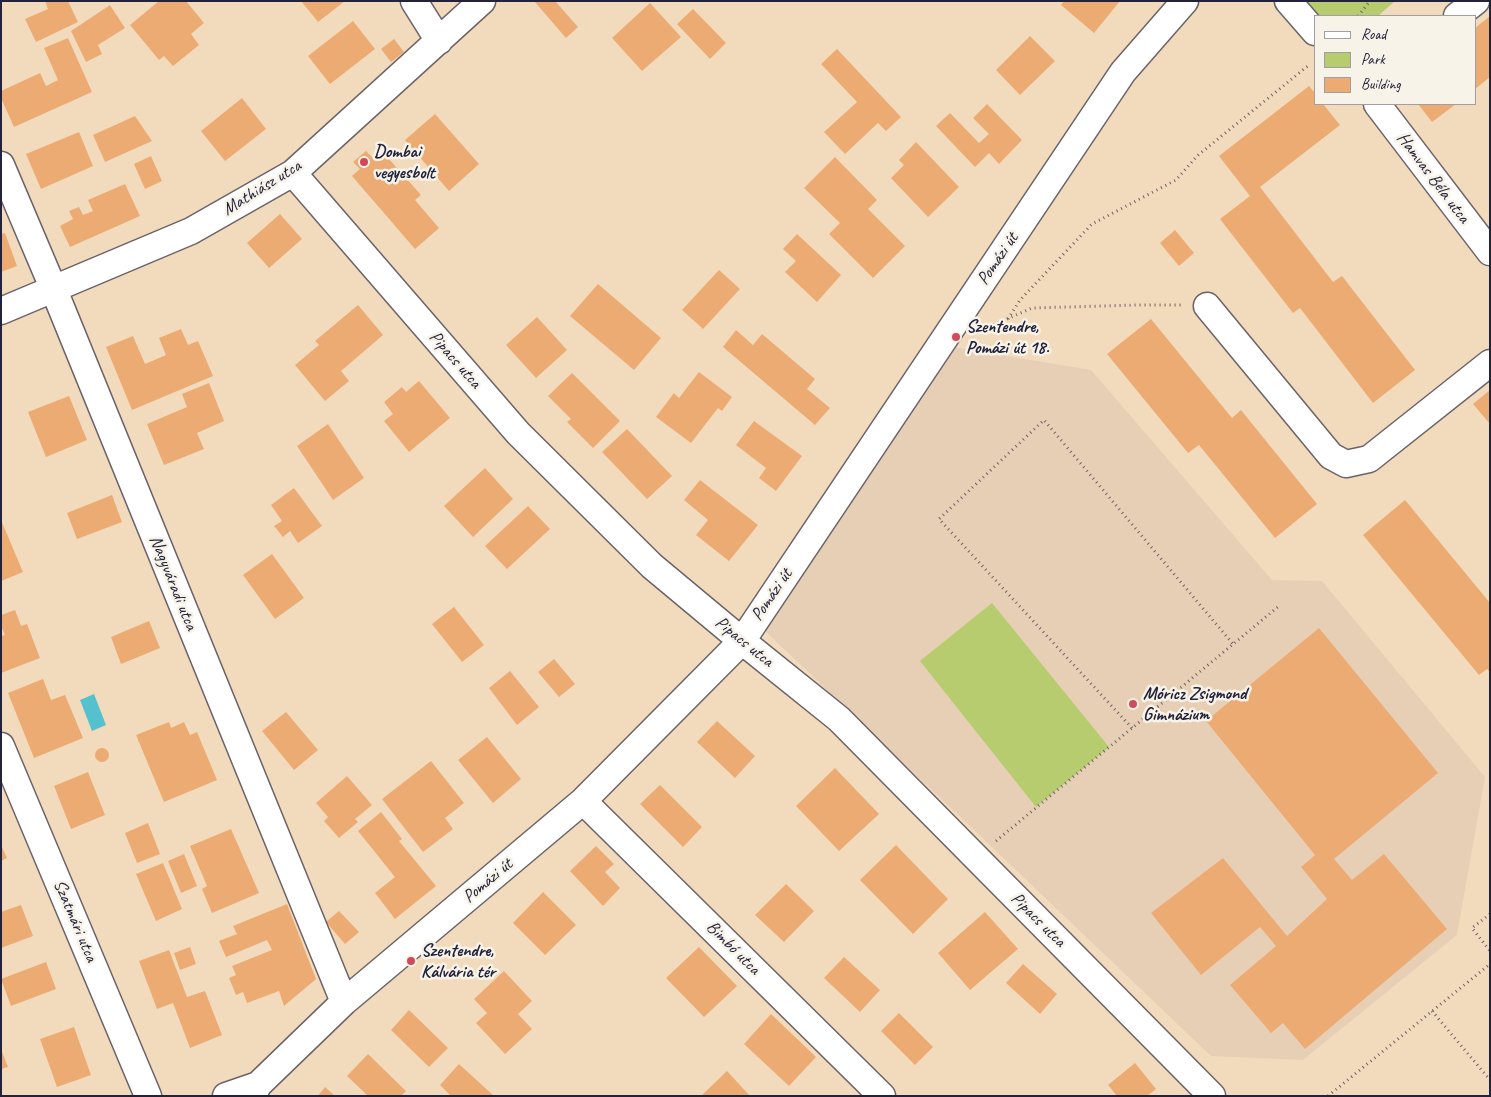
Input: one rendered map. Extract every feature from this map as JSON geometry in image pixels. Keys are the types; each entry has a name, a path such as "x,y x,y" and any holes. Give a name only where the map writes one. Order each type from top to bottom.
{"street":[{"path":"414,1 439,41"},
{"name":"Mathiász utca","path":"1,311 191,231 293,173 482,1"},
{"name":"Pomázi út","path":"255,1091 344,1002 583,801 742,641 1123,72 1185,1"},
{"path":"1288,1 1314,31"},
{"path":"1458,15 1476,1"},
{"name":"Hamvas Béla utca","path":"1378,105 1490,252"},
{"name":"Nagyváradi utca","path":"1,165 54,290 344,1002"},
{"name":"Pipacs utca","path":"293,173 518,433 652,566 840,719 1212,1096"},
{"path":"1208,306 1331,456 1346,464 1369,459 1490,363"},
{"name":"Szatmári utca","path":"1,746 148,1096"},
{"name":"Bimbó utca","path":"583,801 882,1096"},
{"path":"226,1096 255,1091"}],"path":[{"path":"1359,15 1370,1"},
{"path":"1008,318 1020,300 1092,224 1176,180 1197,156 1309,65"},
{"path":"957,321 978,332 1032,308 1137,305 1208,306"},
{"path":"1132,728 939,519 1044,420 1233,644"},
{"path":"976,857 1279,606"},
{"path":"1490,914 1472,928 1490,951"},
{"path":"1328,1096 1490,964"},
{"path":"1432,1010 1490,1080"}],"shaded area":[{"name":"Móricz Zsigmond Gimnázium","path":"953,347 1091,370 1272,580 1322,581 1485,777 1457,935 1303,1060 1211,1056 764,630"}],"green space":[{"path":"1299,1 1395,1 1379,15 1314,15"},
{"path":"992,603 1109,747 1036,807 920,661"}],"water":[{"path":"94,694 106,725 92,731 80,700"}],"building":[{"path":"45,1 68,1 78,22 36,42 25,19 48,9"},
{"path":"159,1 186,1 204,23 191,34 199,45 173,66 164,56 159,60 130,25"},
{"path":"301,1 345,1 318,22"},
{"path":"534,1 555,1 578,27 566,38"},
{"path":"1064,1 1120,1 1094,33 1061,5"},
{"path":"650,3 681,37 642,71 612,38"},
{"path":"110,5 125,28 98,45 102,54 86,62 71,31"},
{"path":"693,9 726,43 710,59 677,24"},
{"path":"1490,16 1490,77 1476,88 1476,27"},
{"path":"353,21 375,49 330,84 308,56"},
{"path":"1030,36 1055,61 1020,95 996,70"},
{"path":"68,38 92,92 14,127 1,98 1,91 40,73 46,86 58,80 44,48"},
{"path":"394,39 404,52 391,62 381,49"},
{"path":"837,49 901,117 886,131 878,123 845,154 824,132 857,102 821,64"},
{"path":"1309,86 1314,92 1314,105 1324,105 1340,125 1260,187 1333,282 1342,276 1415,370 1373,403 1300,308 1293,313 1220,219 1250,196 1219,156"},
{"path":"242,98 266,129 225,161 201,131"},
{"path":"987,104 1022,140 999,164 989,153 975,167 936,126 950,113 979,143 989,134 973,118"},
{"path":"1419,105 1455,105 1432,122"},
{"path":"435,114 479,164 449,191 405,140"},
{"path":"135,116 152,141 105,162 93,135"},
{"path":"79,132 93,166 41,189 26,154"},
{"path":"916,142 959,187 928,217 891,178 904,165 899,160"},
{"path":"381,150 421,195 415,200 439,228 415,249 352,176 360,169 353,162 366,151 373,158"},
{"path":"151,156 162,181 145,189 134,164"},
{"path":"835,157 877,200 868,209 905,246 873,278 829,234 840,223 804,188"},
{"path":"125,184 140,216 70,247 60,226 73,219 69,211 79,207 83,215 93,211 88,200"},
{"path":"280,214 302,239 269,268 247,243"},
{"path":"1175,230 1194,253 1179,266 1160,243"},
{"path":"5,233 17,266 1,272 1,234"},
{"path":"797,234 841,275 817,302 785,272 796,261 783,249"},
{"path":"719,270 740,289 703,329 682,310"},
{"path":"598,284 661,338 634,370 570,316"},
{"path":"358,305 383,335 341,371 349,381 325,401 295,365 319,345 315,341"},
{"path":"537,317 567,350 536,378 506,345"},
{"path":"1151,319 1232,418 1241,410 1317,504 1275,538 1199,445 1188,453 1107,354"},
{"path":"181,329 188,345 198,341 213,376 132,410 106,347 133,336 145,364 166,355 159,338"},
{"path":"736,330 753,345 762,334 815,379 807,389 830,408 815,425 723,347"},
{"path":"699,372 732,397 722,411 718,408 691,443 656,417 674,393 679,398"},
{"path":"572,373 620,421 593,448 567,422 571,419 548,396"},
{"path":"419,381 450,418 409,452 384,421 393,414 384,402 402,387 406,392"},
{"path":"209,383 224,421 197,433 204,449 164,465 147,424 187,407 182,394"},
{"path":"1490,390 1490,424 1473,404"},
{"path":"69,396 87,440 46,457 28,412"},
{"path":"754,421 802,456 776,491 759,478 766,468 736,445"},
{"path":"328,424 364,478 333,500 297,446"},
{"path":"627,429 672,476 647,499 602,452"},
{"path":"485,468 513,499 473,537 444,506"},
{"path":"700,480 758,525 729,561 696,535 708,520 684,500"},
{"path":"294,488 322,526 298,543 290,531 283,537 274,526 282,521 271,505"},
{"path":"112,495 122,522 77,539 67,513"},
{"path":"1405,500 1490,603 1490,672 1487,669 1479,675 1363,535"},
{"path":"528,506 550,529 507,569 485,546"},
{"path":"1,520 23,572 1,581"},
{"path":"272,554 304,598 275,619 243,575"},
{"path":"454,607 484,645 462,662 432,624"},
{"path":"15,610 21,626 27,624 40,658 1,673 1,636 5,635 1,626 1,615"},
{"path":"149,621 160,648 121,664 111,637"},
{"path":"1319,628 1438,773 1334,859 1352,880 1384,854 1447,929 1305,1049 1283,1023 1271,1033 1230,985 1276,946 1260,927 1201,975 1151,913 1223,858 1287,936 1327,899 1301,867 1315,855 1206,721"},
{"path":"554,659 575,684 559,697 538,672"},
{"path":"510,671 539,707 517,725 489,688"},
{"path":"43,679 51,700 65,695 83,738 34,758 8,693"},
{"path":"286,712 318,750 294,770 262,731"},
{"path":"717,721 755,756 735,778 697,742"},
{"path":"169,722 171,728 184,722 190,735 197,732 217,780 164,802 136,735"},
{"path":"487,737 521,779 493,803 458,760"},
{"path":"99,748 105,748 109,755 105,762 99,762 95,758 95,752"},
{"path":"431,761 464,803 445,818 453,829 423,852 382,799"},
{"path":"835,768 879,814 839,851 796,806"},
{"path":"88,772 105,815 71,829 54,786"},
{"path":"347,776 372,805 355,819 358,822 339,838 324,821 328,817 316,803"},
{"path":"660,785 702,827 683,847 640,804"},
{"path":"381,812 402,839 399,841 436,886 395,919 375,893 395,877 358,831"},
{"path":"148,823 160,854 137,863 125,833"},
{"path":"231,829 259,893 212,913 202,889 207,886 190,846"},
{"path":"1,845 7,858 1,861"},
{"path":"896,845 948,899 913,934 860,880"},
{"path":"596,846 614,864 605,872 620,888 603,906 570,871"},
{"path":"184,854 197,886 181,893 168,861"},
{"path":"163,863 182,909 156,921 136,874"},
{"path":"786,884 814,911 784,942 755,915"},
{"path":"543,892 576,925 545,955 513,923"},
{"path":"287,904 316,979 284,1006 279,991 247,1003 243,992 236,995 229,978 236,975 232,966 272,950 267,940 226,957 219,941 237,934 233,926"},
{"path":"21,905 33,936 1,948 1,912"},
{"path":"339,911 359,932 345,944 326,922"},
{"path":"985,912 1018,949 970,990 938,953"},
{"path":"190,947 196,964 180,970 174,953"},
{"path":"699,947 737,986 704,1017 666,978"},
{"path":"169,950 187,997 205,991 222,1035 190,1048 173,1003 157,1009 139,961"},
{"path":"844,957 880,990 860,1012 824,978"},
{"path":"46,962 56,989 11,1006 1,979"},
{"path":"1023,964 1057,994 1040,1014 1006,983"},
{"path":"504,971 532,1001 518,1014 532,1029 505,1054 476,1023 487,1013 474,999"},
{"path":"409,1010 448,1048 429,1067 391,1030"},
{"path":"899,1013 933,1047 915,1065 881,1031"},
{"path":"771,1014 816,1057 789,1086 744,1044"},
{"path":"74,1027 91,1075 57,1087 40,1039"},
{"path":"1,1049 8,1067 1,1069"},
{"path":"368,1054 406,1091 401,1096 368,1096 347,1076"},
{"path":"1135,1063 1156,1089 1147,1096 1117,1096 1108,1085"},
{"path":"459,1064 494,1096 451,1096 440,1085"},
{"path":"727,1071 750,1096 701,1096"},
{"path":"325,1087 335,1096 318,1096"}],"place":[{"name":"Dombai vegyesbolt","path":"364,162"},
{"name":"Szentendre, Pomázi út 18.","path":"956,337"},
{"name":"Móricz Zsigmond Gimnázium","path":"1133,704"},
{"name":"Szentendre, Kálvária tér","path":"411,961"}]}
